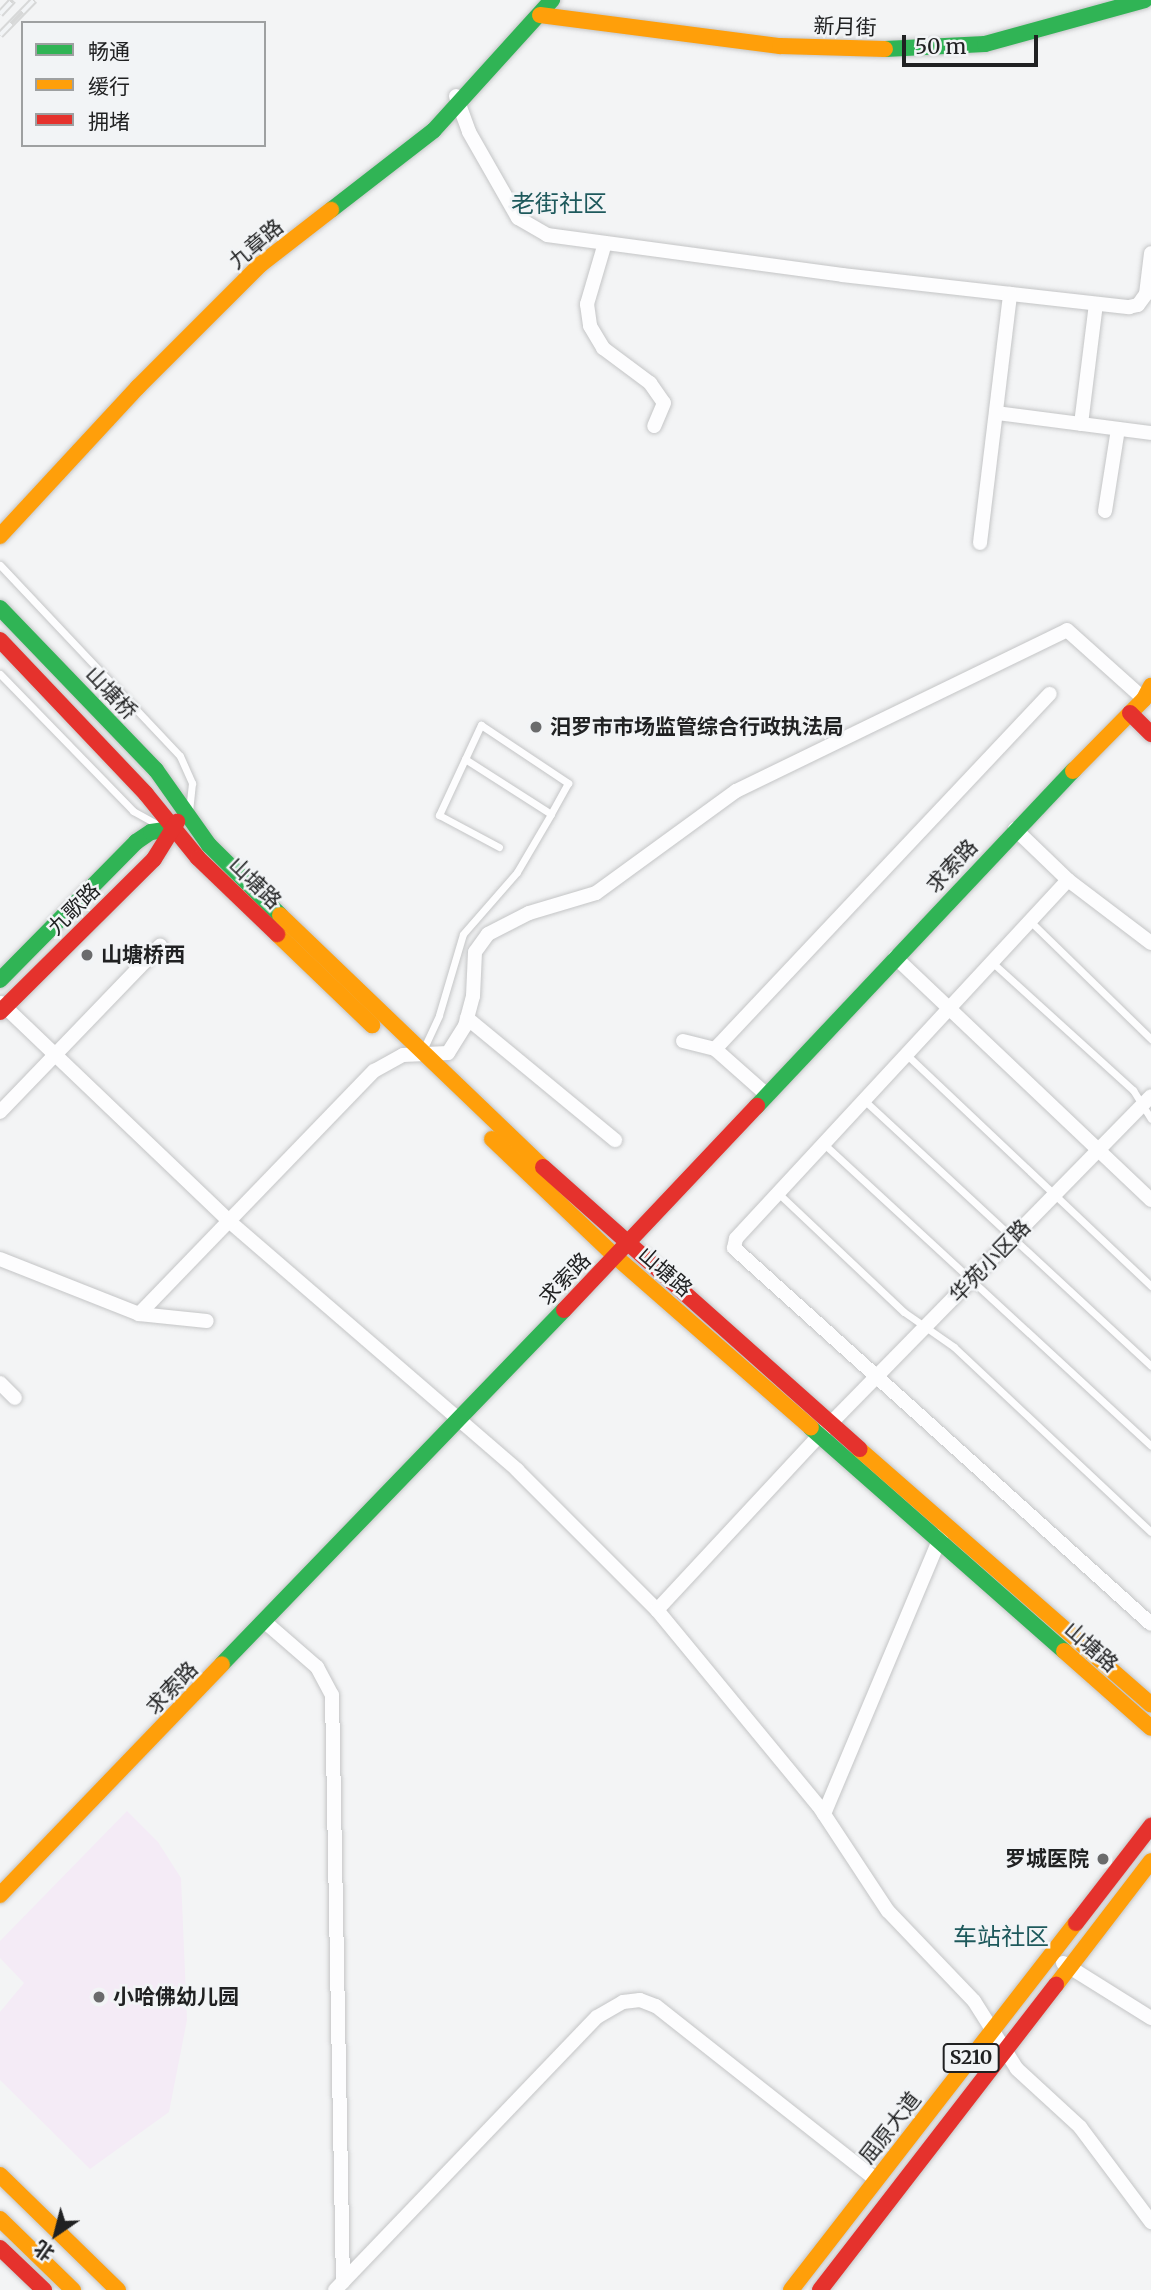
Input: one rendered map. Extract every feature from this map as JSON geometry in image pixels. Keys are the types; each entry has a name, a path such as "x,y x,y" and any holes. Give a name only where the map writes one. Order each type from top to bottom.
{"street":[{"name":"九章路","path":"0,537 138,387 260,265 458,99 538,7 552,0"},
{"name":"新月街","path":"538,7 780,46 904,50 985,44 1145,0"},
{"name":"九章路","path":"0,519 251,261 458,99"},
{"path":"458,99 469,132 519,218 547,235 1096,304 1139,305 1146,294 1151,253"},
{"path":"605,243 587,304 590,326 603,348 650,383 664,403 654,426"},
{"path":"980,543 1010,294"},
{"path":"1081,424 1096,304"},
{"path":"997,413 1151,433"},
{"path":"1105,511 1118,429"},
{"name":"山塘桥","path":"0,608 156,770 188,810"},
{"path":"139,1314 374,1071 403,1055 448,1054 467,1018 473,996 475,952 488,933 529,913 596,893 736,791 1067,630 1149,697"},
{"name":"山塘桥","path":"0,640 146,794 170,829"},
{"path":"715,1049 1050,694"},
{"name":"求索路","path":"0,1895 621,1251 1015,829 1149,697"},
{"path":"1130,713 1151,734"},
{"name":"九歌路","path":"2,1007 154,859 170,829 188,810"},
{"name":"山塘路","path":"188,810 209,845 621,1251"},
{"name":"九歌路","path":"0,980 136,842 151,832 170,829"},
{"name":"山塘路","path":"170,829 403,1055 824,1430 940,1542 1151,1728"},
{"path":"1015,829 1068,880 1151,943"},
{"path":"1068,880 994,964 736,1239 734,1248 1151,1623"},
{"path":"0,1112 160,946"},
{"path":"895,957 1151,1200"},
{"path":"2,1007 229,1221 459,1420 657,1610 824,1814 888,1911 974,2001 1030,2084 1080,2127 1151,2222"},
{"path":"467,1018 615,1140"},
{"path":"683,1041 715,1049 766,1095"},
{"name":"华苑小区路","path":"657,1610 824,1430 1146,1101"},
{"path":"0,1259 139,1314 207,1321"},
{"path":"0,1383 15,1398"},
{"name":"山塘路","path":"824,1430 944,1525 1151,1705"},
{"path":"824,1814 940,1542 944,1525"},
{"path":"265,1622 317,1667 332,1695 339,2286"},
{"name":"屈原大道","path":"791,2290 1151,1826"},
{"name":"屈原大道","path":"820,2290 1151,1861"},
{"path":"1050,1955 1151,2018"},
{"path":"339,2286 597,2017 623,2002 640,2000 656,2006 876,2180"},
{"path":"0,2175 118,2290"},
{"path":"0,2219 73,2290"},
{"path":"0,2248 44,2290"}],"lane":[{"path":"0,565 180,756 192,783 188,810"},
{"path":"0,674 133,811 170,829"},
{"path":"421,1054 439,1015 463,934 517,872 568,783 481,726 439,815 499,847"},
{"path":"466,759 551,814"},
{"path":"1031,922 1151,1039"},
{"path":"994,964 1146,1101 1151,1119"},
{"path":"908,1056 1053,1197 1151,1286"},
{"path":"865,1101 1151,1366"},
{"path":"824,1144 1151,1446"},
{"path":"778,1193 905,1312 954,1347 1151,1532"}],"shaded area":[{"name":"小哈佛幼儿园","path":"127,1811 158,1842 181,1878 187,2020 169,2112 90,2169 0,2080 0,2012 24,1983 0,1958 0,1941"}],"railway":[{"path":"0,14 13,0"},
{"path":"0,35 34,0"}],"traffic: fast":[{"path":"331,210 434,130 552,0"},
{"path":"885,49 985,44 1145,0"},
{"path":"0,608 156,770 209,845 280,915"},
{"path":"757,1106 1073,771"},
{"path":"0,980 136,842 151,832 170,829"},
{"path":"222,1664 564,1310"},
{"path":"811,1428 1064,1651"}],"traffic: slow":[{"path":"540,15 780,46 885,49"},
{"path":"0,536 138,387 260,265 331,210"},
{"path":"1073,771 1144,699 1151,686"},
{"path":"280,915 543,1167"},
{"path":"277,934 372,1025"},
{"path":"492,1139 616,1257 811,1428"},
{"path":"859,1449 1151,1705"},
{"path":"1064,1651 1151,1728"},
{"path":"0,1895 222,1664"},
{"path":"1056,1985 1151,1861"},
{"path":"791,2290 1076,1923"},
{"path":"0,2175 118,2290"},
{"path":"0,2219 73,2290"}],"traffic: jam":[{"path":"0,640 146,794 198,858 277,934"},
{"path":"1130,713 1151,734"},
{"path":"0,1012 154,859 177,822"},
{"path":"564,1310 757,1106"},
{"path":"543,1167 859,1449"},
{"path":"1076,1923 1151,1826"},
{"path":"820,2290 1056,1985"},
{"path":"0,2248 44,2290"}],"place":[{"name":"汨罗市市场监管综合行政执法局","path":"536,727"},
{"name":"山塘桥西","path":"87,955"},
{"name":"罗城医院","path":"1103,1859"},
{"name":"小哈佛幼儿园","path":"99,1997"}],"district":[{"name":"老街社区","path":"559,204"},
{"name":"车站社区","path":"1001,1937"}]}
